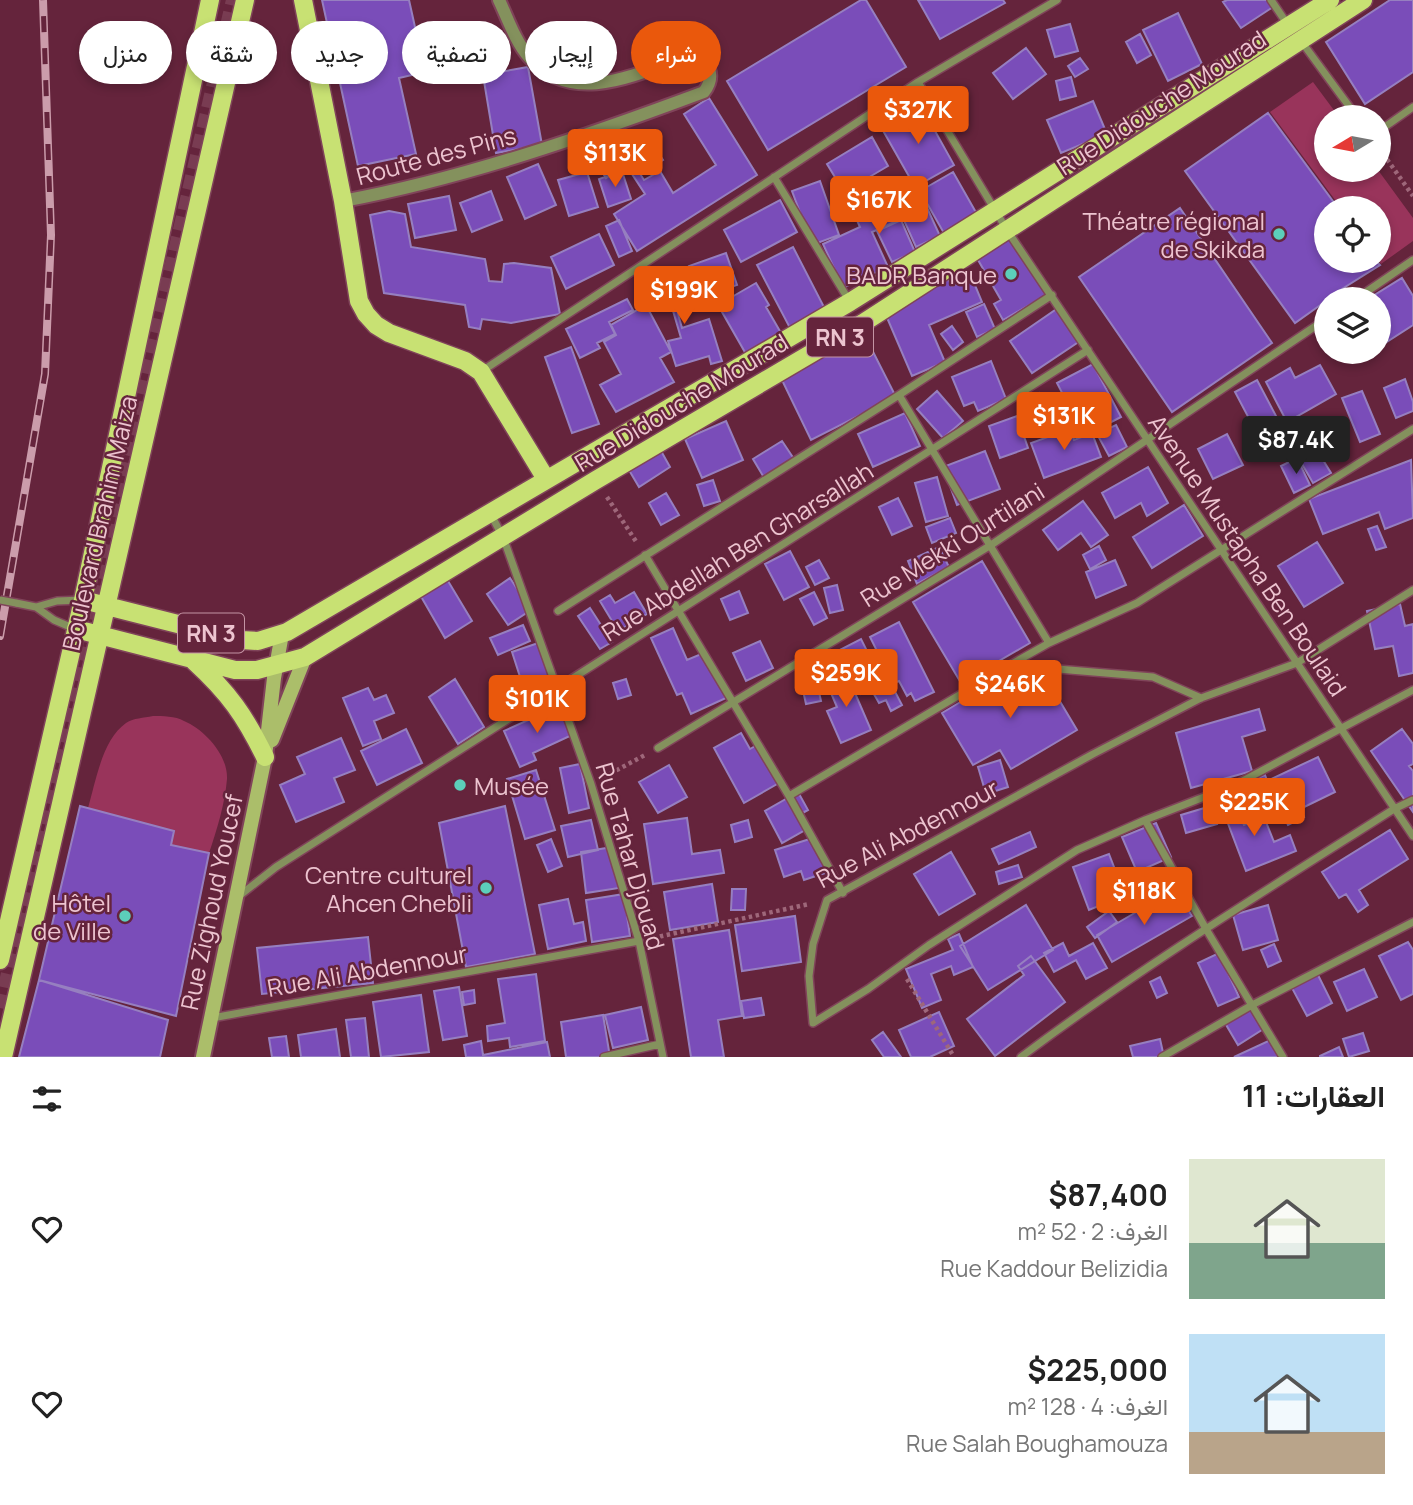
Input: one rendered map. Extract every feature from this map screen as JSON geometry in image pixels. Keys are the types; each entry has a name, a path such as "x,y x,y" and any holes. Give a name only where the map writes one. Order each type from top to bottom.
{"main road":[{"name":"Boulevard Brahim Maiza","path":"0,960 83,600 210,0"},
{"name":"Boulevard Brahim Maiza","path":"3,1057 245,0"},
{"path":"303,0 359,301 376,325 389,333 465,361 481,372 546,479"},
{"name":"Rue Didouche Mourad","path":"105,606 240,640 258,641 282,634 850,302 1329,0"},
{"name":"Rue Didouche Mourad","path":"98,635 235,670 257,670 305,657 596,480 863,323 1363,0"},
{"name":"RN 3","path":"83,600 105,606"},
{"name":"RN 3","path":"76,629 98,635"},
{"name":"Rue Zighoud Youcef","path":"203,1057 265,757 275,666 282,634"},
{"name":"Rue Zighoud Youcef","path":"265,757 305,657"},
{"path":"192,659 222,687 239,709 265,757"}],"street":[{"name":"Route des Pins","path":"342,201 395,191 600,130 704,92 709,84 711,75 708,66 694,55 614,82 575,83 558,78 542,70 529,57 519,43 499,0"},
{"path":"481,372 918,82 1058,0"},
{"path":"1270,0 1289,26"},
{"path":"1300,41 1348,105"},
{"name":"Avenue Mustapha Ben Boulaid","path":"918,82 1007,230 1413,835"},
{"path":"1391,123 1413,107"},
{"path":"774,177 850,302"},
{"path":"1374,287 1413,260"},
{"path":"558,611 1052,295"},
{"name":"Rue Mekki Ourtilani","path":"658,748 991,545 1314,327"},
{"name":"Rue Abdellah Ben Gharsallah","path":"235,902 240,894 276,867 1088,350"},
{"path":"899,395 1049,643"},
{"path":"789,796 1049,643 1137,603 1413,429"},
{"name":"Rue Tahar Djouad","path":"489,512 503,537 592,784 639,941 663,1057"},
{"path":"645,555 789,796 843,893"},
{"name":"Rue Ali Abdennour","path":"827,900 1201,698 1297,663 1413,590"},
{"path":"0,600 36,607 54,620 76,629"},
{"path":"36,607 57,601 83,600"},
{"path":"1010,665 1153,677 1201,698"},
{"path":"827,900 813,944 810,965 813,1023 1077,850 1235,785 1413,690"},
{"path":"1021,1057 1082,1011 1206,929 1394,809 1413,800"},
{"path":"1145,820 1206,929 1283,1057"},
{"path":"1162,1057 1252,1004 1413,922"},
{"name":"Rue Ali Abdennour","path":"210,1018 639,941"},
{"path":"604,1057 660,1044"}],"path":[{"path":"1391,165 1413,196"},
{"path":"596,480 645,555"},
{"path":"592,784 658,748"},
{"name":"Rue Ali Abdennour","path":"639,941 827,900"},
{"path":"899,966 954,1057"}],"shaded area":[{"path":"1313,82 1330,105 1314,105 1314,171 1270,112"},
{"path":"1322,182 1387,182 1413,218 1413,241 1391,257 1391,196 1332,196"},
{"path":"153,716 177,718 200,730 214,744 224,761 226,788 209,853 171,845 174,831 88,808 101,762 118,730 135,719"}],"building":[{"path":"322,0 409,0 414,21 402,21 402,77 399,78 416,154 358,166 340,84 388,84 388,21 327,21"},
{"path":"861,0 866,0 906,67 768,150 727,81"},
{"path":"918,0 1003,0 1005,3 940,39"},
{"path":"1272,0 1276,5 1241,28 1223,2"},
{"path":"1390,0 1413,0 1413,72 1365,104 1326,42"},
{"path":"1178,13 1202,64 1168,81 1143,30"},
{"path":"1070,24 1078,51 1055,57 1047,30"},
{"path":"1140,34 1151,55 1137,63 1126,42"},
{"path":"1026,48 1046,74 1013,99 993,73"},
{"path":"1080,58 1088,69 1075,77 1068,66"},
{"path":"525,68 525,84 531,84 542,145 496,153 484,84 511,84 511,70"},
{"path":"1071,77 1076,96 1060,100 1056,81"},
{"path":"709,98 757,175 637,251 614,214 645,194 626,165 606,178 590,153 616,136 644,180 660,171 673,193 716,165 684,114"},
{"path":"1093,101 1107,134 1061,153 1047,120"},
{"path":"920,104 954,165 915,187 881,127"},
{"name":"Théatre régional de Skikda","path":"1268,113 1314,175 1314,182 1319,182 1329,196 1314,196 1314,273 1367,273 1345,287 1314,287 1314,310 1295,323 1185,171"},
{"path":"644,131 663,160 655,165 636,137"},
{"path":"872,137 888,166 844,192 827,164"},
{"path":"538,164 556,205 525,219 507,177"},
{"path":"622,171 631,199 608,207 599,179"},
{"path":"587,172 598,207 569,216 558,180"},
{"path":"953,172 978,216 945,235 920,191"},
{"path":"820,181 839,235 812,245 792,191"},
{"path":"917,186 940,236 916,247 903,218 872,232 888,267 843,288 823,244 860,227 855,216"},
{"path":"491,191 502,220 472,232 460,203"},
{"path":"449,196 456,230 415,238 408,204"},
{"path":"780,200 797,232 741,262 724,230"},
{"path":"1180,208 1272,343 1172,412 1079,277"},
{"path":"389,211 405,214 411,247 485,259 489,281 502,282 504,264 551,268 560,314 511,323 482,319 480,329 469,327 465,305 384,293 370,215"},
{"path":"619,220 632,251 619,257 606,226"},
{"path":"901,220 915,252 892,262 877,231"},
{"name":"BADR Banque","path":"1011,232 1047,295 1003,320 994,304 1001,300 974,253"},
{"path":"599,234 614,265 566,289 551,257"},
{"path":"793,247 825,309 790,328 757,265"},
{"path":"726,253 737,285 700,298 689,266"},
{"path":"947,277 952,286 972,278 982,302 929,325 945,362 912,376 882,306"},
{"path":"1402,278 1413,296 1413,325 1391,339 1391,287 1387,287"},
{"path":"677,279 687,311 678,314 682,328 709,319 722,361 711,364 709,356 676,366 668,341 681,338 671,304 649,311 643,290"},
{"path":"756,283 781,333 746,354 718,305"},
{"path":"627,299 633,310 609,322 615,334 597,343 600,348 580,358 566,329"},
{"path":"984,304 995,329 977,337 966,312"},
{"path":"646,305 671,352 660,358 674,382 616,412 600,385 621,374 604,342 616,335 611,325"},
{"path":"1061,306 1083,339 1032,373 1010,341"},
{"path":"952,326 963,342 953,350 941,334"},
{"path":"864,334 896,397 811,440 780,376"},
{"path":"571,347 599,424 572,433 545,357"},
{"path":"991,361 1006,399 978,411 974,402 964,406 952,377"},
{"path":"1093,364 1121,417 1094,431 1087,417 1077,422 1057,383"},
{"path":"1320,365 1336,394 1287,422 1266,382 1290,368 1295,378"},
{"path":"1405,379 1413,402 1413,411 1396,418 1384,388"},
{"path":"1257,380 1285,433 1263,445 1235,392"},
{"path":"937,391 963,421 943,438 917,409"},
{"path":"1362,391 1380,434 1360,442 1342,398"},
{"path":"1039,393 1057,427 1041,435 1023,402"},
{"path":"905,413 920,446 873,467 858,434"},
{"path":"1017,416 1028,448 1000,458 989,426"},
{"path":"1304,420 1317,443 1299,454 1286,431"},
{"path":"726,421 743,460 702,478 685,439"},
{"path":"1116,425 1127,447 1109,456 1097,434"},
{"path":"1070,429 1074,440 1092,433 1101,457 1044,478 1031,443"},
{"path":"1227,434 1243,465 1213,479 1198,449"},
{"path":"782,441 796,462 766,481 753,459"},
{"path":"656,442 670,467 639,487 623,460"},
{"path":"1315,447 1331,473 1313,483 1298,457"},
{"path":"985,451 1000,489 957,505 943,467"},
{"path":"1297,458 1310,485 1294,493 1281,466"},
{"path":"1411,460 1413,518 1385,529 1379,512 1323,534 1309,499"},
{"path":"1148,467 1168,503 1147,516 1141,503 1115,518 1102,493"},
{"path":"937,477 948,516 926,522 915,483"},
{"path":"713,480 720,501 704,506 697,485"},
{"path":"666,493 679,515 661,525 649,503"},
{"path":"898,498 912,526 892,535 879,507"},
{"path":"1083,501 1108,535 1091,547 1081,533 1058,550 1043,530"},
{"path":"1184,505 1203,536 1152,568 1133,537"},
{"path":"950,518 956,533 932,543 926,527"},
{"path":"1377,526 1386,547 1376,550 1368,529"},
{"path":"1317,542 1343,583 1304,607 1278,566"},
{"path":"1099,546 1106,560 1090,569 1083,555"},
{"path":"939,547 949,567 917,584 908,561"},
{"path":"790,551 809,587 784,600 765,564"},
{"path":"819,560 829,578 815,585 806,567"},
{"path":"1115,560 1126,585 1096,598 1086,572"},
{"path":"982,561 1030,643 961,683 913,602"},
{"path":"445,576 472,621 445,638 419,593"},
{"path":"510,578 531,610 508,625 487,594"},
{"path":"837,585 843,610 830,613 824,588"},
{"path":"739,591 748,613 730,620 721,599"},
{"path":"634,592 647,614 618,631 600,601 610,595 615,603"},
{"path":"814,592 827,618 814,625 800,599"},
{"path":"1400,604 1405,626 1413,624 1413,673 1399,676 1393,646 1375,649 1367,611"},
{"path":"590,608 612,642 600,649 578,616"},
{"path":"899,622 934,692 915,701 911,693 907,696 899,681 891,684 902,705 891,711 886,700 879,703 871,689 861,694 851,675 846,678 834,653 861,639 873,663 881,659 870,637"},
{"path":"523,625 530,641 498,655 490,638"},
{"path":"673,628 687,660 706,652 726,698 691,714 682,693 677,695 651,638"},
{"path":"760,641 773,668 746,681 733,653"},
{"path":"541,642 551,675 522,683 512,652"},
{"path":"845,670 871,730 841,743 827,711 837,707 825,679"},
{"path":"815,674 821,701 806,704 800,677"},
{"path":"1004,676 1046,678 1077,730 1011,769 1000,750 973,765 942,713"},
{"path":"455,679 484,727 458,744 429,697"},
{"path":"626,679 631,695 618,699 613,683"},
{"path":"368,688 374,700 386,695 394,713 374,721 381,739 363,746 343,698"},
{"path":"559,706 572,735 533,753 536,760 520,767 504,731"},
{"path":"1259,709 1265,730 1242,737 1252,771 1191,788 1176,733"},
{"path":"406,729 422,763 377,785 361,751"},
{"path":"1402,729 1413,744 1413,764 1409,766 1413,771 1413,812 1371,751"},
{"path":"741,733 750,749 757,745 779,783 744,803 714,748"},
{"path":"341,738 355,770 334,778 344,802 296,822 280,785 305,774 297,757"},
{"path":"1318,757 1335,792 1300,809 1304,817 1288,825 1267,781"},
{"path":"1000,760 1008,787 986,794 978,767"},
{"path":"580,764 589,808 569,813 560,768"},
{"path":"669,765 687,797 658,813 639,782"},
{"path":"536,770 555,830 525,839 507,779"},
{"path":"1265,775 1273,796 1238,809 1230,788"},
{"path":"798,792 808,810 797,816 805,830 782,843 765,811"},
{"path":"1229,793 1244,825 1264,817 1274,842 1290,835 1296,851 1246,871 1218,797"},
{"name":"Hôtel de Ville","path":"80,806 174,831 171,845 209,853 176,1016 39,980"},
{"name":"Centre culturel Ahcen Chebli","path":"505,806 535,954 466,967 439,823"},
{"path":"1211,806 1217,824 1186,833 1181,815"},
{"path":"687,818 692,854 720,850 724,873 653,884 644,824"},
{"path":"591,820 598,850 568,857 561,826"},
{"path":"748,820 752,837 735,842 731,825"},
{"path":"1156,823 1171,857 1137,872 1122,837"},
{"path":"1390,830 1408,859 1359,890 1368,905 1358,912 1346,894 1339,898 1322,872"},
{"path":"1030,832 1036,847 999,864 992,849"},
{"path":"816,837 828,872 804,880 801,871 784,877 775,850"},
{"path":"551,839 562,866 548,872 537,845"},
{"path":"613,847 619,888 586,893 581,852"},
{"path":"951,852 975,894 939,915 914,874"},
{"path":"1109,854 1119,880 1106,885 1111,901 1089,910 1073,867"},
{"path":"1018,865 1022,877 999,884 996,872"},
{"path":"1168,875 1170,892 1145,895 1143,878"},
{"path":"712,884 718,922 670,930 664,892"},
{"path":"732,889 746,889 745,910 731,910"},
{"path":"1177,892 1192,916 1112,962 1097,935 1150,904 1152,907"},
{"path":"624,894 630,936 592,942 586,900"},
{"path":"568,899 574,924 583,922 586,941 548,949 539,905"},
{"path":"1026,905 1053,950 988,990 960,946"},
{"path":"1268,905 1278,940 1243,950 1233,915"},
{"path":"1109,911 1117,922 1095,938 1087,927"},
{"path":"795,916 801,962 742,971 735,925"},
{"path":"729,930 742,1016 718,1020 724,1057 691,1057 673,939"},
{"path":"959,934 973,967 954,975 951,966 931,974 941,1000 922,1008 906,969 953,950 948,939"},
{"path":"368,937 373,983 262,994 257,948"},
{"path":"1408,942 1413,950 1413,994 1401,1000 1379,956"},
{"path":"1063,943 1069,956 1093,943 1107,968 1086,979 1076,960 1054,972 1044,953"},
{"path":"1274,944 1281,961 1268,967 1261,950"},
{"path":"1219,953 1239,997 1218,1006 1198,963"},
{"path":"1031,956 1065,1002 995,1056 967,1019 1024,975 1018,966"},
{"path":"1364,969 1377,997 1347,1011 1334,982"},
{"path":"536,974 545,1041 510,1047 509,1038 488,1041 487,1026 505,1023 498,979"},
{"path":"1318,975 1332,1003 1307,1016 1292,988"},
{"path":"1160,977 1167,993 1157,998 1150,982"},
{"path":"39,980 168,1020 160,1057 19,1057"},
{"path":"459,987 467,1036 443,1040 434,991"},
{"path":"474,990 475,1003 464,1005 462,992"},
{"path":"421,995 429,1052 381,1057 373,1002"},
{"path":"761,998 764,1015 744,1018 741,1001"},
{"path":"641,1007 648,1040 613,1048 605,1015"},
{"path":"1252,1007 1265,1028 1238,1045 1225,1023"},
{"path":"939,1012 954,1046 930,1057 911,1057 899,1030"},
{"path":"603,1015 610,1057 566,1057 561,1022"},
{"path":"365,1018 369,1057 351,1057 346,1020"},
{"path":"336,1029 340,1057 301,1057 298,1035"},
{"path":"883,1032 901,1057 884,1057 872,1040"},
{"path":"1363,1033 1369,1051 1349,1057 1343,1039"},
{"path":"286,1036 289,1057 272,1057 269,1038"},
{"path":"1275,1038 1284,1057 1234,1057"},
{"path":"1160,1039 1164,1057 1133,1057 1130,1046"},
{"path":"481,1041 483,1055 547,1042 550,1057 466,1057 464,1045"},
{"path":"1339,1047 1343,1057 1320,1057 1320,1056"}],"tunnel":[{"path":"0,1008 233,0"}],"railway":[{"path":"0,636 45,374 51,235 43,0"}],"place":[{"name":"Théatre régional de Skikda","path":"1279,234"},
{"name":"BADR Banque","path":"1011,274"},
{"name":"Musée","path":"460,785"},
{"name":"Centre culturel Ahcen Chebli","path":"486,888"},
{"name":"Hôtel de Ville","path":"125,916"}]}
